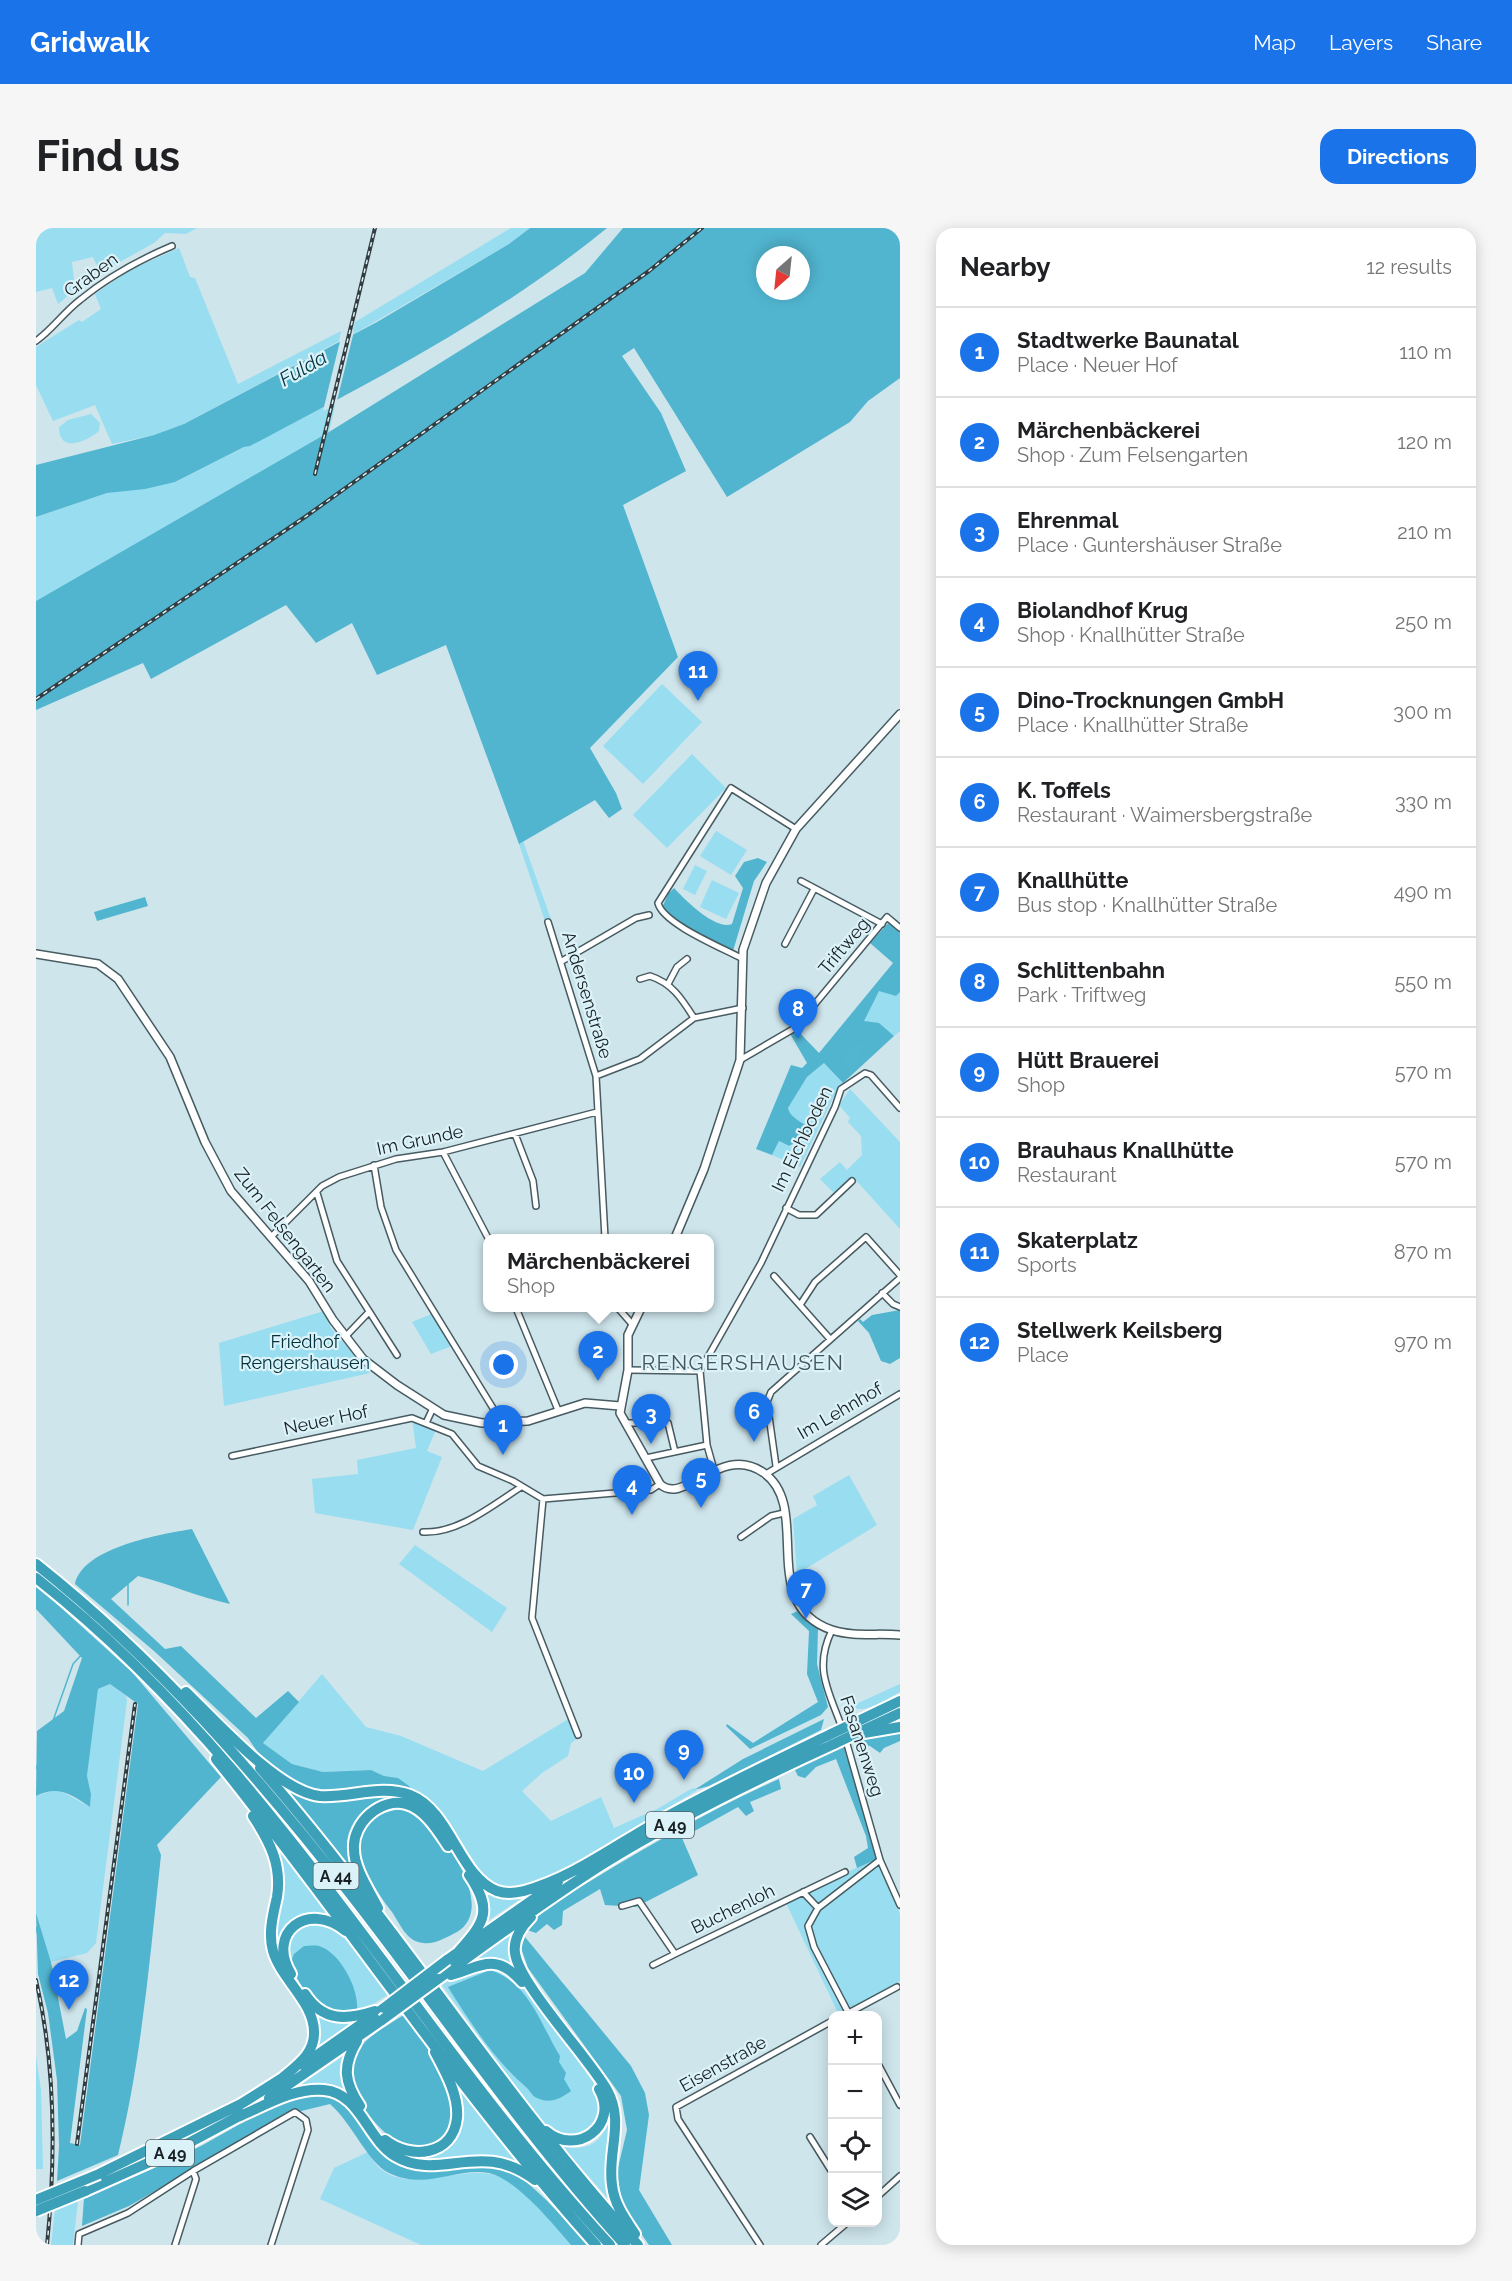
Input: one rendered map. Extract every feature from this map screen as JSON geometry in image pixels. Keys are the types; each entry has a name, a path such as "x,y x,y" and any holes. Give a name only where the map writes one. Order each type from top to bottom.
{"highway":[{"name":"A 44","path":"36,1564 114,1638 185,1700 283,1811 351,1896 533,2136 625,2245"},
{"name":"A 44","path":"36,1578 114,1638 281,1824 478,2085 610,2245"},
{"path":"114,1638 156,1664 283,1780 308,1794 332,1796 389,1791 412,1796 422,1801 439,1820 486,1885 501,1892 524,1891 588,1862"},
{"path":"114,1638 227,1773 553,2196 596,2245"},
{"name":"A 49","path":"36,2200 100,2179 170,2152 238,2117 359,2038 380,2013 438,1979 452,1967 459,1951 588,1862 698,1799 856,1728 900,1701"},
{"name":"A 49","path":"856,1728 900,1713"},
{"path":"856,1728 900,1727"},
{"path":"229,1733 303,1819 530,2117 640,2245"},
{"name":"A 49","path":"36,2211 241,2104 625,1851 833,1739"},
{"path":"227,1773 276,1856 278,1884 270,1931 272,1949 279,1966 306,2008 313,2024 314,2039 306,2057 281,2079"},
{"path":"389,1930 357,1865 353,1848 356,1835 368,1816 386,1804 407,1804 416,1809 435,1827 482,1897 483,1920 459,1951"},
{"path":"562,1892 529,1919 516,1940 515,1955 526,1978 585,2059 612,2101 616,2123 612,2186 618,2207 640,2245"},
{"path":"363,1948 347,1932 328,1919 308,1918 300,1921 288,1935 284,1944 285,1963 309,2001 324,2014 346,2018 380,2013"},
{"path":"452,1967 491,1963 514,1973 597,2084 605,2102 605,2112 600,2126 588,2138 578,2141 559,2139 530,2117"},
{"path":"359,2038 348,2056 345,2073 358,2103 385,2140 394,2147 416,2154 429,2152 451,2135 457,2118 448,2080 420,2025"},
{"path":"238,2117 293,2094 316,2089 334,2091 351,2103 381,2145 404,2161 433,2164 496,2160 525,2173 553,2196"}],"street":[{"name":"Graben","path":"36,341 79,300 99,285 134,262 172,246"},
{"path":"677,1234 704,1169 740,1060 743,959 753,915 762,894 796,830 900,714"},
{"path":"743,959 672,921 660,911 658,903 731,788 796,830"},
{"path":"801,881 882,924"},
{"path":"785,944 814,889"},
{"path":"562,961 636,918 648,915"},
{"name":"Triftweg","path":"740,1060 795,1028 887,917 900,928"},
{"name":"Andersenstraße","path":"548,922 596,1076 605,1234"},
{"name":"Zum Felsengarten","path":"36,954 98,963 118,979 170,1057 205,1142 231,1191 309,1281 365,1361 444,1415 467,1422 500,1425 528,1421 585,1403 620,1406"},
{"path":"668,984 677,967 687,959"},
{"path":"640,979 650,976 668,984 681,997 694,1018"},
{"path":"596,1076 640,1059 694,1018 743,1008"},
{"name":"Im Eichboden","path":"700,1371 761,1263 844,1086 865,1073 872,1075 900,1108"},
{"name":"Im Grunde","path":"271,1237 317,1193 339,1177 375,1165 443,1152 597,1112"},
{"path":"515,1134 532,1181 536,1206"},
{"path":"443,1152 485,1234"},
{"path":"375,1165 381,1207 396,1250 499,1418 500,1425"},
{"name":"Im Eichboden","path":"786,1208 799,1215 816,1215 852,1181"},
{"path":"317,1193 334,1254 368,1312 397,1355"},
{"path":"776,1466 767,1401 771,1392 900,1276 866,1237 815,1282 800,1305"},
{"path":"774,1276 830,1339"},
{"path":"882,1293 893,1304 900,1307"},
{"path":"346,1336 368,1312"},
{"path":"518,1312 558,1410"},
{"path":"622,1312 632,1324"},
{"path":"639,1312 628,1335 628,1370 620,1406 625,1423 663,1488 677,1489 723,1465 745,1464 765,1474 780,1492 784,1513 788,1570 794,1594 811,1617 832,1630 900,1635"},
{"path":"628,1370 700,1371 707,1445 714,1470"},
{"name":"Im Lehnhof","path":"765,1474 900,1394"},
{"path":"426,1423 433,1408"},
{"path":"439,1427 444,1415"},
{"name":"Neuer Hof","path":"232,1456 412,1418 452,1434 478,1466 543,1498"},
{"path":"625,1423 668,1423 675,1452"},
{"path":"646,1458 707,1445"},
{"path":"578,1735 532,1618 543,1498 651,1490 660,1484"},
{"path":"423,1532 435,1533 479,1514 521,1487"},
{"path":"741,1537 771,1516 784,1513"},
{"name":"Fasanenweg","path":"832,1630 824,1650 824,1682 856,1770 880,1860 900,1905"},
{"path":"887,1634 900,1630"},
{"path":"845,2011 809,1936 808,1926 818,1908 880,1860"},
{"name":"Buchenloh","path":"653,1965 845,1872"},
{"name":"Buchenloh","path":"803,1892 818,1908"},
{"path":"622,1906 639,1901 675,1954"},
{"path":"854,2011 897,1987"},
{"name":"Eisenstraße","path":"760,2245 678,2119 676,2107 828,2023"},
{"path":"879,2065 900,2104"},
{"path":"78,2245 79,2234 128,2213 193,2171 286,2115 295,2112 306,2120 308,2130 272,2245"},
{"path":"810,2137 828,2166"},
{"path":"175,2245 196,2179 193,2171"},
{"path":"882,2192 900,2176"},
{"path":"821,2245 843,2227"}],"green space":[{"path":"36,228 197,228 186,234 165,233 154,243 100,273 93,257 72,262 75,290 58,304 52,288 36,292"},
{"path":"511,228 530,228 509,244 352,335 355,322"},
{"path":"179,248 190,277 195,278 238,384 341,331 339,341 184,424 154,435 112,444 95,405 53,421 36,385 36,347 101,309 95,294 130,270"},
{"path":"336,401 329,432 36,601 36,517 107,493 175,482"},
{"path":"91,414 100,423 99,431 81,442 63,441 59,427 68,420"},
{"path":"662,684 702,722 643,784 603,746"},
{"path":"692,754 726,788 667,848 633,815"},
{"path":"716,831 747,850 731,875 700,856"},
{"path":"523,841 552,922 546,924 519,844"},
{"path":"695,865 707,871 695,895 683,889"},
{"path":"712,880 739,893 726,919 700,907"},
{"path":"900,935 900,1031 894,1036 843,1026 894,963"},
{"path":"824,1063 843,1083 835,1094 800,1167 772,1155 779,1141 790,1147 813,1134 792,1116 788,1108 807,1077"},
{"path":"850,1089 900,1142 900,1229 853,1177 835,1194 820,1179 840,1162 847,1170 862,1155 861,1136 848,1122 850,1118 839,1105"},
{"name":"Friedhof Rengershausen","path":"324,1311 331,1328 370,1373 224,1406 219,1343"},
{"path":"434,1313 452,1346 431,1354 412,1322"},
{"path":"412,1418 437,1427 427,1451 442,1457 413,1530 315,1513 312,1479 358,1474 357,1460 416,1448"},
{"path":"849,1475 877,1525 797,1574 793,1519 817,1505 813,1496"},
{"path":"415,1545 507,1608 492,1632 399,1564"},
{"path":"322,1674 366,1727 401,1736 483,1771 570,1718 578,1738 571,1743 568,1756 542,1773 522,1791 551,1821 601,1797 614,1828 659,1808 689,1790 694,1788 696,1791 546,1880 515,1891 487,1883 398,1778 384,1776 371,1770 323,1772 292,1764 263,1743"},
{"path":"110,1684 126,1696 127,1701 96,1943 87,1953 51,1962 36,1913 36,1796 57,1789 90,1807 91,1794 87,1776 98,1689"},
{"path":"900,1684 900,1692 884,1701 872,1707 855,1708 854,1705"},
{"path":"273,1843 278,1844 337,1921 322,1915 296,1920 283,1963 276,1948"},
{"path":"877,1859 900,1914 900,1981 846,2011 837,2011 786,1903 798,1893"},
{"path":"481,1886 531,1892 486,1922 489,1905"},
{"path":"317,1922 337,1928 348,1938 389,1994 359,2013 348,2015 346,1975 343,1968 330,1954 319,1946 290,1964 290,1942 296,1931"},
{"path":"519,1924 522,1974 503,1963 469,1963"},
{"path":"497,1966 520,1981 601,2093 604,2105 597,2129 571,2139 551,2131 521,2095 442,1985 467,1969"},
{"path":"316,2011 359,2018 312,2051 312,2013"},
{"path":"346,2054 350,2096 292,2091"},
{"path":"36,2056 41,2090 43,2169 36,2169"},
{"path":"450,2075 521,2166 491,2156 419,2162 401,2154 422,2156 453,2136"},
{"path":"614,2112 612,2203 561,2145 589,2146 600,2137"},
{"path":"368,2152 379,2168 393,2176 428,2179 482,2173 498,2176 526,2196 571,2245 421,2245 320,2199 334,2168"},
{"path":"78,2201 73,2245 51,2245 55,2210"}],"shaded area":[{"path":"623,228 900,228 900,378 868,401 850,422 727,497 634,348 622,356 661,413 686,471 623,505 678,657 590,748 616,793 622,809 609,818 595,800 519,844 446,645 377,675 352,623 316,643 286,605 151,679 143,663 36,710 36,601 329,432 585,273"},
{"path":"758,858 767,862 754,881 733,951 676,921 662,908 668,894 674,888 709,919 725,925 732,924 743,888 735,876 744,862"},
{"path":"145,897 148,906 97,921 94,912"},
{"path":"889,922 900,931 900,992 896,996 879,991 864,1021 879,1023 894,1036 843,1083 824,1063 807,1077 788,1108 792,1116 813,1134 789,1146 779,1141 772,1155 756,1149 791,1065 802,1068 807,1063 789,1032 795,1028 819,1053 893,963 870,943"},
{"path":"900,1310 900,1358 890,1364 881,1361 869,1333 858,1321 860,1319 863,1322 872,1315"},
{"path":"192,1529 230,1604 138,1576 111,1599 165,1649 181,1646 256,1718 288,1691 299,1702 263,1743 292,1764 323,1772 371,1770 384,1776 398,1778 409,1786 424,1810 393,1803 377,1805 354,1827 359,1884 281,1786 248,1738 154,1651 75,1584 81,1571 92,1560 125,1544"},
{"path":"36,1585 132,1672 221,1777 157,1845 161,1855 144,2006 133,2081 118,2155 57,2181 59,2146 57,2080 48,2013 38,1974 36,1913 51,1962 66,2039 77,2031 85,2008 87,2009 70,2143 80,2145 138,1704 110,1684 98,1689 87,1776 91,1794 90,1807 64,1792 51,1791 36,1796 37,1731 64,1711 82,1658 36,1609"},
{"path":"800,1610 818,1629 817,1664 828,1707 821,1715 750,1749 726,1726 727,1724 753,1743 818,1702 807,1674 809,1631 791,1614"},
{"path":"824,1719 821,1730 709,1786 694,1790 743,1759"},
{"path":"900,1730 900,1741 884,1748 880,1753 870,1746 854,1743 867,1736"},
{"path":"844,1747 877,1859 857,1868 854,1857 868,1848 866,1836 836,1759 816,1767 805,1778 798,1776 795,1770"},
{"path":"779,1779 781,1789 750,1802 754,1811 746,1816 738,1807 682,1838 698,1875 636,1907 605,1905 600,1889 563,1911 562,1925 554,1930 547,1924 536,1933 527,1930 548,1908 575,1890 684,1826"},
{"path":"401,1809 415,1815 446,1844 459,1863 468,1884 472,1903 469,1920 457,1932 432,1943 417,1942 404,1932 372,1883 360,1851 361,1837 367,1824 380,1815"},
{"path":"525,1937 631,2066 645,2093 649,2115 639,2190 672,2245 649,2245 622,2206 617,2172 627,2130 621,2096 528,1968 521,1948"},
{"path":"304,1946 317,1946 327,1950 341,1963 355,1992 357,2009 335,2013 325,2010 308,1995 290,1964 294,1954"},
{"path":"490,1970 515,1984 540,2018 560,2056 559,2062 566,2073 564,2079 571,2091 563,2096 546,2101 534,2096 504,2066 474,2027 448,1987"},
{"path":"405,2014 440,2069 453,2106 453,2118 448,2129 431,2148 416,2149 400,2143 384,2132 359,2099 352,2082 350,2067 357,2050 380,2030"},
{"path":"319,2091 336,2096 345,2102 384,2155 404,2167 416,2169 480,2162 492,2163 517,2175 543,2197 588,2245 571,2245 522,2193 500,2177 489,2173 464,2173 416,2180 389,2173 381,2168 367,2152 330,2104 289,2114 129,2206 82,2226 84,2198 185,2154 284,2102"}],"water":[{"name":"Fulda","path":"530,228 607,228 523,290 479,319 388,372 250,446 175,482 145,489 107,493 36,517 36,465 154,435 184,424 377,322 509,244"},
{"path":"854,1041 864,1045 858,1062 844,1069 842,1061"}],"pier":[{"path":"354,331 336,405 323,411 341,337"}],"waterway":[{"path":"128,1575 128,1605"},
{"path":"36,1769 73,1664 84,1652"},
{"path":"36,1927 45,1965"}],"railway":[{"path":"315,474 375,228"},
{"path":"36,699 305,517 649,271 702,228"},
{"path":"77,2144 135,1704"},
{"path":"36,1980 43,2013 51,2079 53,2145 47,2245"}],"place":[{"name":"Skaterplatz","path":"698,701"},
{"name":"Schlittenbahn","path":"798,1039"},
{"name":"Märchenbäckerei","path":"598,1381"},
{"name":"K. Toffels","path":"754,1442"},
{"name":"Ehrenmal","path":"651,1444"},
{"name":"Stadtwerke Baunatal","path":"503,1455"},
{"name":"Dino-Trocknungen GmbH","path":"701,1508"},
{"name":"Biolandhof Krug","path":"632,1515"},
{"name":"Knallhütte","path":"806,1619"},
{"name":"Hütt Brauerei","path":"684,1780"},
{"name":"Brauhaus Knallhütte","path":"634,1803"},
{"name":"Stellwerk Keilsberg","path":"69,2010"}],"district":[{"name":"RENGERSHAUSEN","path":"743,1363"}]}
